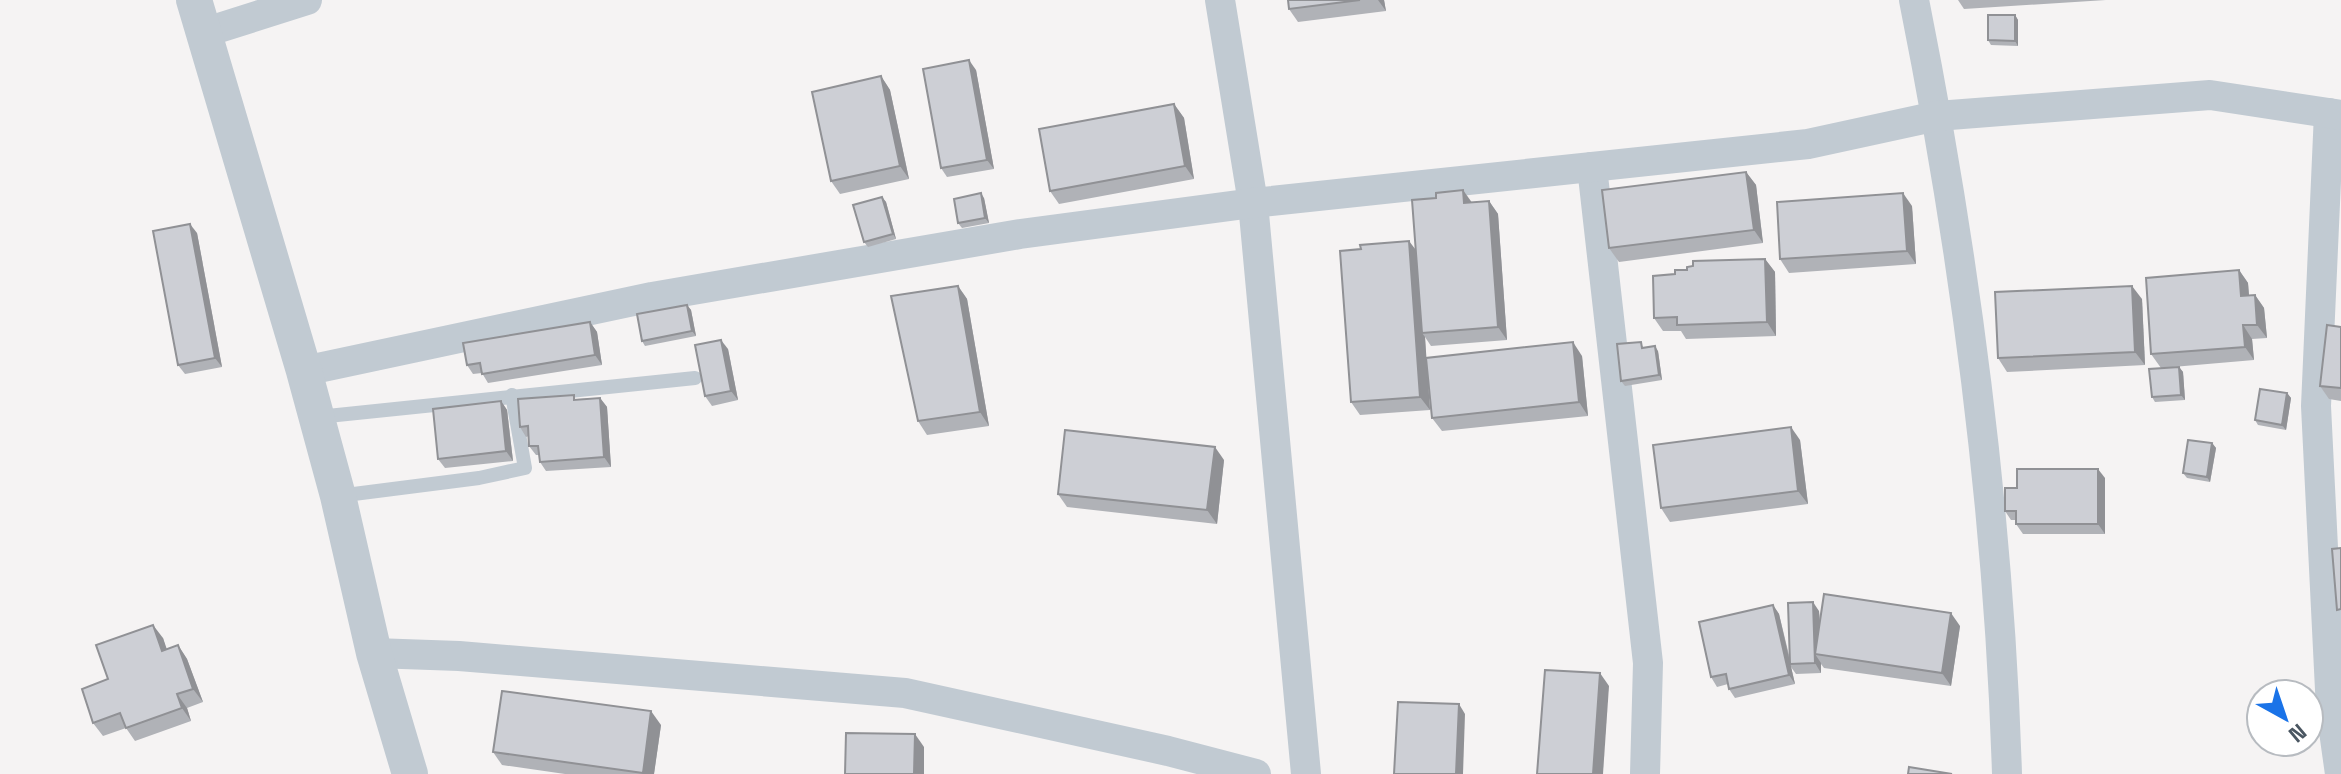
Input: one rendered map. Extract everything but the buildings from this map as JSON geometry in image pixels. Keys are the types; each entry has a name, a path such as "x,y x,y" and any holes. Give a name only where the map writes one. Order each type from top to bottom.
{"street":[{"path":"307,0 198,16 304,371 338,496 374,653 410,774"},
{"path":"1220,0 1253,203 1306,774"},
{"path":"1914,0 1937,116 1985,442 2004,677 2007,774"},
{"path":"304,371 652,297 1020,234 1253,203 1808,144 1937,116 2210,95 2335,114 2316,406 2331,710 2340,774"},
{"path":"1592,167 1648,663 1645,774"},
{"path":"374,653 459,656 905,693 1168,751 1256,774"}],"lane":[{"path":"315,417 695,378"},
{"path":"338,496 479,478 525,468 512,395"}]}
